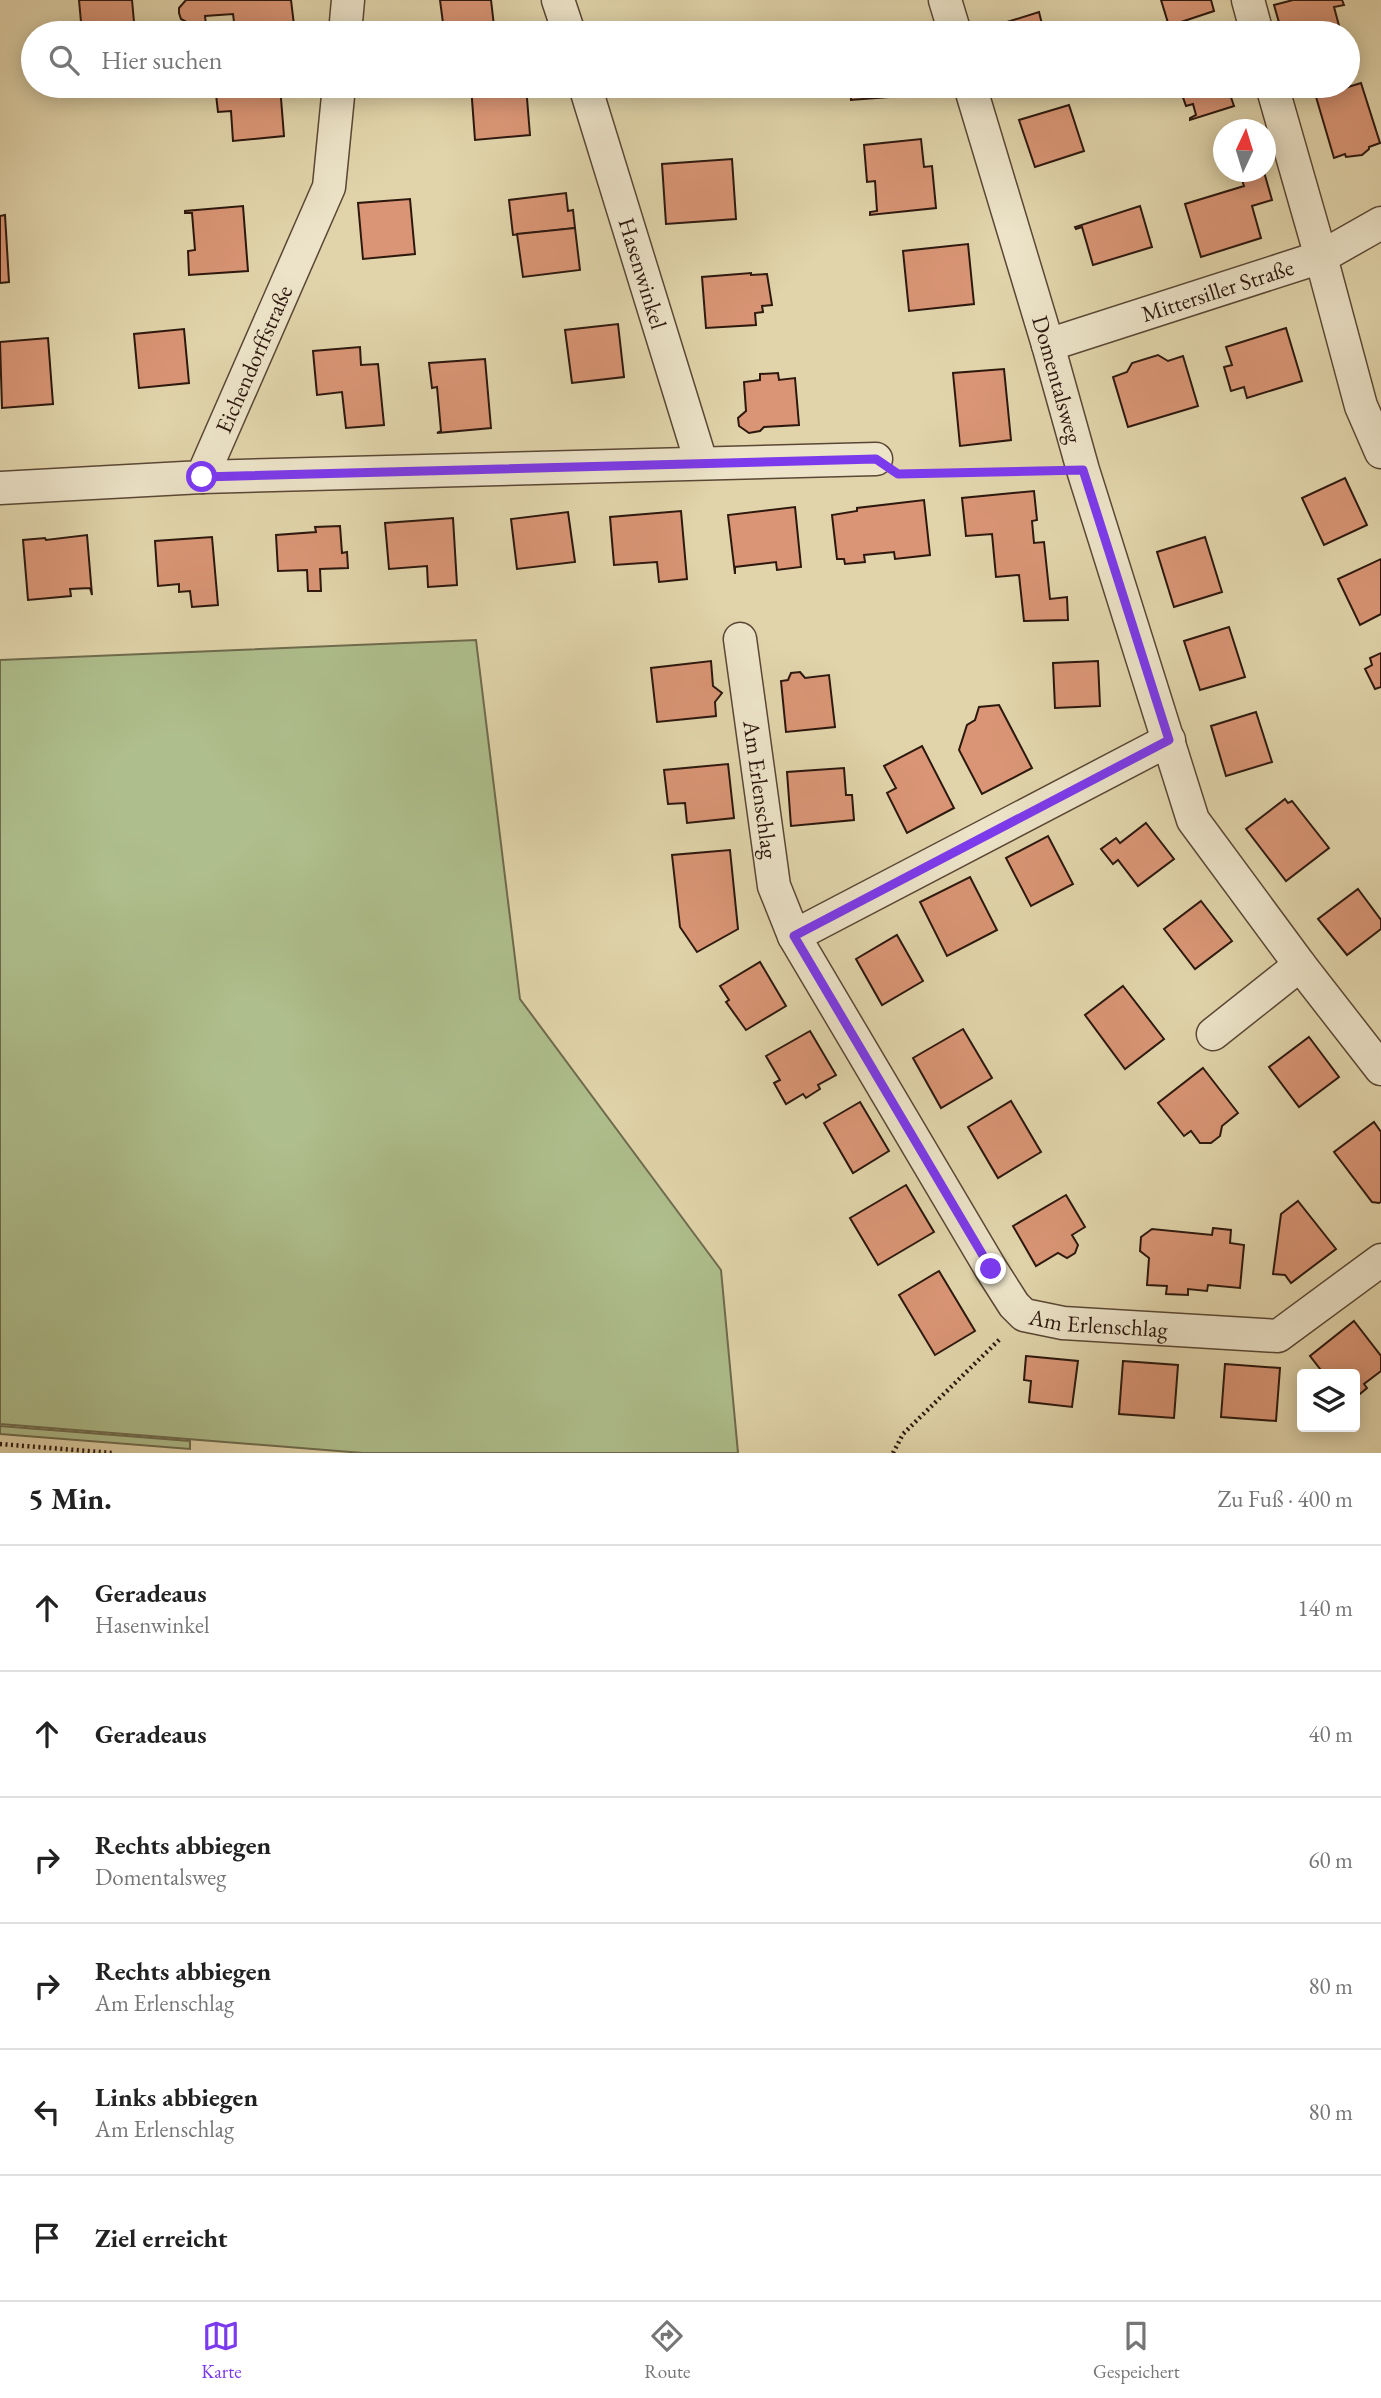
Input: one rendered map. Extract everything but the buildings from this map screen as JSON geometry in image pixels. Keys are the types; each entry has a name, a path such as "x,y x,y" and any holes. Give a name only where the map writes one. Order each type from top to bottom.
{"street":[{"path":"346,21 348,0"},
{"path":"558,0 565,21"},
{"path":"944,0 950,21"},
{"path":"1248,0 1254,21"},
{"name":"Eichendorffstraße","path":"202,477 329,187 339,98"},
{"name":"Hasenwinkel","path":"589,98 701,462"},
{"name":"Domentalsweg","path":"974,98 1083,470 1193,820 1381,1069"},
{"path":"1275,98 1361,406 1381,452"},
{"name":"Mittersiller Straße","path":"1048,345 1321,257 1381,223"},
{"path":"0,488 202,477 876,459"},
{"name":"Am Erlenschlag","path":"740,639 774,886 794,936 991,1269 1014,1305 1024,1315 1063,1323 1278,1336 1381,1260"},
{"path":"794,936 1169,740"},
{"path":"1213,1034 1300,965"}],"path":[{"path":"876,459 898,474 1083,470"},
{"path":"893,1453 903,1434 1024,1315"},
{"path":"0,1444 113,1453"}],"green space":[{"path":"476,640 520,999 721,1270 738,1453 363,1453 0,1424 0,660"},
{"path":"0,1426 190,1441 190,1449 0,1434"}],"route":[{"path":"202,477 876,459 898,474 1083,470 1169,740 794,936 991,1269"}]}
